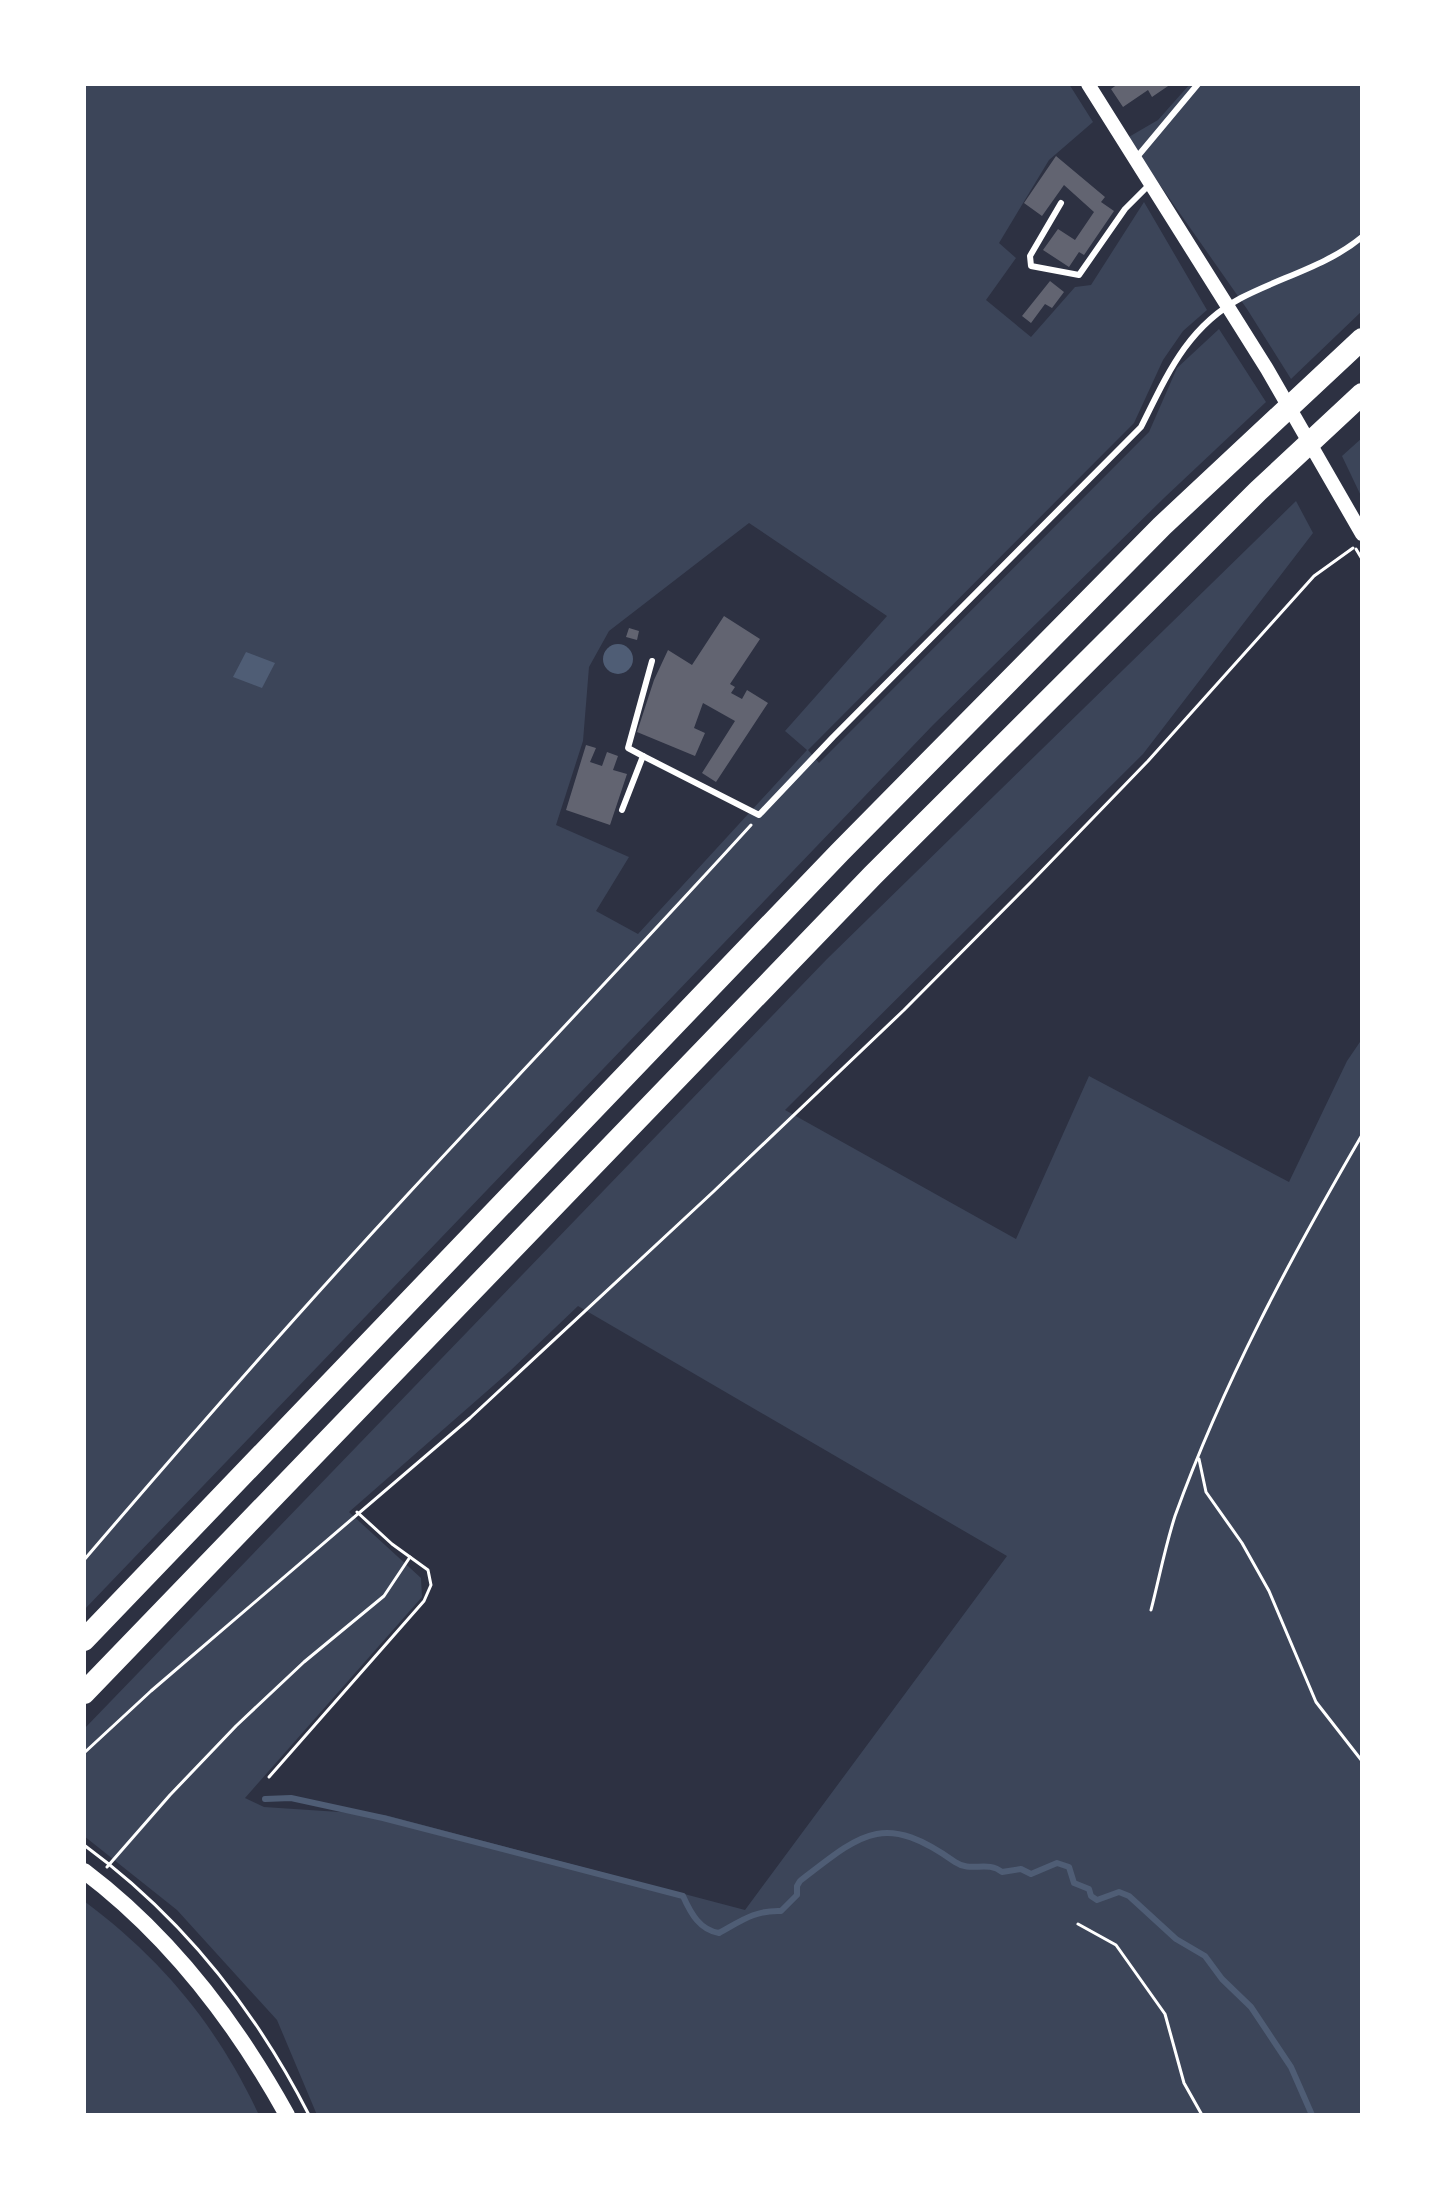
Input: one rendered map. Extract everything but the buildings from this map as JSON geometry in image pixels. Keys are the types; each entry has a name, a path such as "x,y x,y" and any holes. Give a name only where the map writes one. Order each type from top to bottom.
{"highway":[{"path":"84,1640 862,829 1162,526 1362,339"},
{"path":"84,1693 884,864 1247,502 1362,394"}],"main road":[{"path":"84,1871 137,1915 202,1985 234,2028 287,2115"}],"street":[{"path":"1088,84 1267,369 1331,480 1358,540"}],"lane":[{"path":"1135,160 1198,84"},
{"path":"1061,203 1030,256 1031,266 1079,275 1125,209 1150,184"},
{"path":"652,661 628,748 759,815 1141,427 1188,341 1228,307 1322,262 1362,237"},
{"path":"622,810 643,756"}],"path":[{"path":"1358,540 1362,542"},
{"path":"1358,540 1362,559"},
{"path":"84,1753 151,1691 544,1351 904,1010 1148,761 1314,576 1358,540"},
{"path":"84,1560 280,1334 628,961 759,815"},
{"path":"1151,1610 1175,1518 1215,1415 1266,1311 1362,1135"},
{"path":"1199,1459 1206,1492 1242,1543 1269,1591 1316,1702 1362,1761"},
{"path":"269,1777 424,1601 431,1585 428,1570 357,1512"},
{"path":"110,1864 236,1726 304,1662 384,1596 410,1557"},
{"path":"1078,1924 1116,1945 1165,2014 1184,2083 1202,2115"}],"shaded area":[{"path":"84,84 1069,84 1093,122 1049,160 999,243 1016,258 986,300 1031,337 1075,287 1091,285 1144,202 1207,310 1183,331 1163,360 1134,423 808,750 819,763 1149,432 1177,368 1219,329 1266,402 933,725 84,1610","holes":["749,523 887,616 785,731 807,750 638,934 596,911 629,857 556,825 583,741 589,667 609,631"]},
{"path":"1190,84 1362,84 1362,311 1291,379 1247,309 1127,138 1158,120"},
{"path":"1362,438 1362,498 1342,456"},
{"path":"1296,501 1313,533 1143,754 785,1110 1016,1239 1089,1076 1289,1182 1347,1061 1362,1039 1362,2115 317,2115 277,2020 177,1910 84,1836 84,1729 827,959","holes":["578,1306 1007,1556 745,1910 385,1815 264,1807 245,1798 422,1597 421,1578 349,1512 510,1371"]},
{"path":"618,644 629,648 633,659 629,670 618,674 607,670 603,659 607,648"},
{"path":"246,652 275,663 262,688 233,677"},
{"path":"84,1901 139,1947 185,1997 225,2052 259,2115 84,2115"}],"waterway":[{"path":"265,1799 291,1798 383,1818 683,1896 697,1920 719,1933 756,1914 781,1911 797,1895 800,1881 841,1850 874,1834 891,1833 910,1837 967,1867 991,1867 1002,1872 1021,1869 1031,1874 1057,1863 1069,1867 1074,1883 1089,1889 1091,1896 1097,1900 1119,1892 1129,1896 1176,1939 1205,1956 1222,1979 1251,2007 1291,2067 1312,2115"}]}
